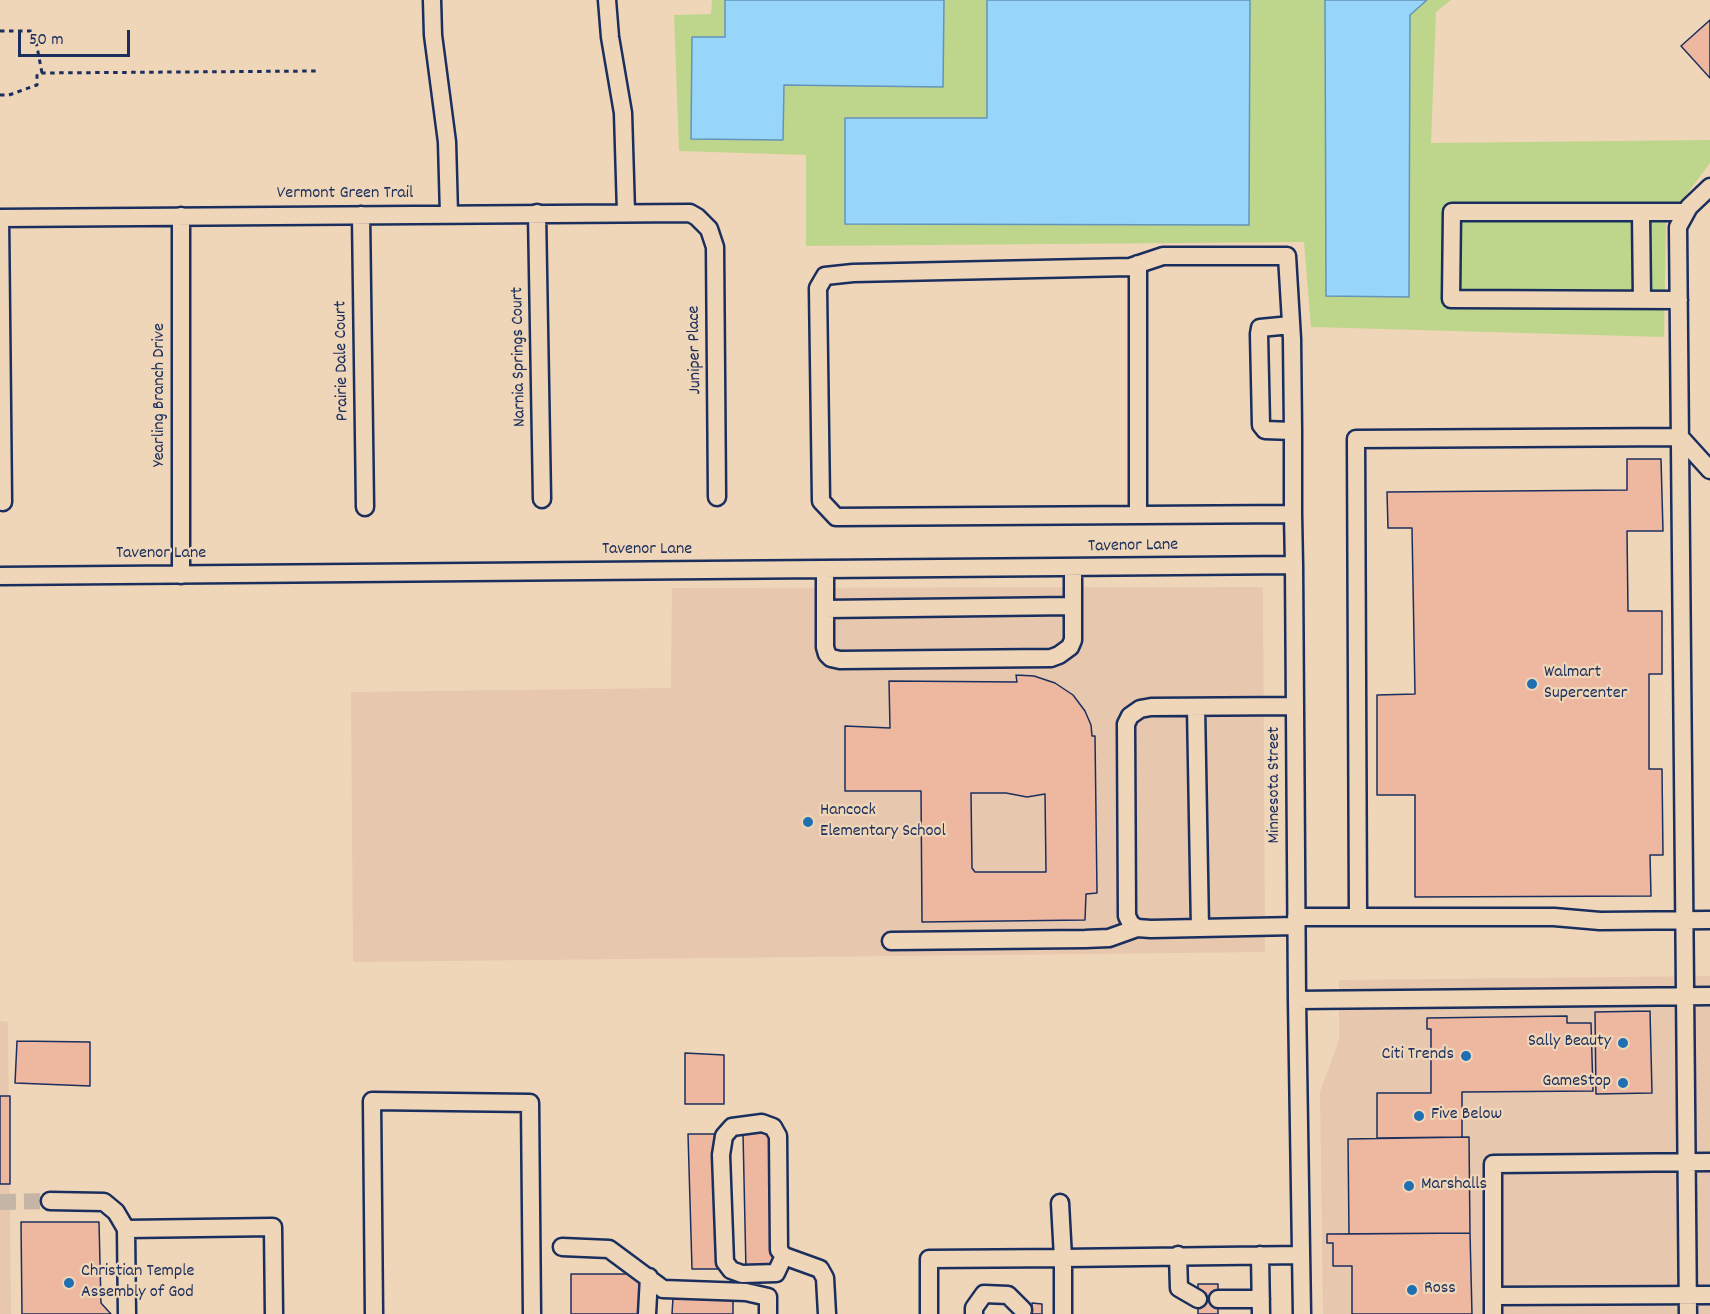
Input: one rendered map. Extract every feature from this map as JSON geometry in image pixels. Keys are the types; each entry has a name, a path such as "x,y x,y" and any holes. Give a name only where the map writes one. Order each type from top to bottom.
{"street":[{"path":"432,0 433,35 447,142 449,214"},
{"path":"607,0 610,37 623,113 626,212"},
{"path":"1688,1314 1678,227 1689,207 1710,187"},
{"path":"1679,300 1450,299 1452,212 1686,212"},
{"path":"1641,212 1642,300"},
{"name":"Narnia Springs Court","path":"537,213 542,499"},
{"name":"Vermont Green Trail","path":"0,218 690,213"},
{"name":"Juniper Place","path":"690,213 709,229 715,247 717,497"},
{"name":"Prairie Dale Court","path":"361,215 364,507"},
{"name":"Yearling Branch Drive","path":"181,216 181,575"},
{"path":"0,218 3,502"},
{"name":"Minnesota Street","path":"1138,264 1163,256 1287,256 1293,431 1296,922 1302,1314"},
{"path":"1138,515 1138,264 1130,267 854,273 825,276 818,288 821,501 836,517 1293,514"},
{"path":"1291,325 1260,328 1259,334 1261,425 1265,430 1293,431"},
{"path":"1358,916 1356,439 1680,438 1710,470"},
{"name":"Tavenor Lane","path":"0,576 1294,565"},
{"path":"825,569 825,647 831,658 840,660 980,659 1050,658 1070,647 1073,640 1073,567"},
{"path":"825,609 1073,606"},
{"path":"1137,928 1126,916 1126,724 1130,716 1140,709 1295,706"},
{"path":"1196,707 1200,928"},
{"path":"891,941 1109,938 1137,928 1200,928 1358,916 1554,917 1600,921 1710,920"},
{"path":"1297,1000 1710,996"},
{"path":"374,1314 372,1101 530,1103 532,1314"},
{"path":"784,1256 777,1273 742,1274 731,1270 725,1262 721,1155 724,1136 732,1126 762,1123 773,1127 778,1136 779,1250 784,1256 820,1269 825,1278 827,1314"},
{"path":"1493,1314 1493,1164 1710,1162"},
{"path":"50,1201 104,1202 116,1212 126,1229 127,1314"},
{"path":"1060,1203 1063,1314"},
{"path":"126,1229 273,1227 274,1314"},
{"path":"562,1247 609,1249 663,1289 747,1292 768,1297 768,1314"},
{"path":"1178,1255 1179,1288 1198,1299"},
{"path":"1218,1299 1261,1306 1260,1255"},
{"path":"929,1314 929,1259 1302,1255"},
{"path":"647,1314 649,1277"},
{"path":"974,1314 974,1308 984,1294 1008,1295 1023,1310"},
{"path":"1493,1296 1710,1295"}],"path":[{"path":"0,31 34,31 42,73"},
{"path":"0,95 37,85 37,74 42,73 316,72"}],"shaded area":[{"name":"Hancock Elementary School","path":"1263,587 1265,952 353,962 351,692 671,688 672,588"},
{"path":"1710,976 1710,1314 1323,1314 1320,1092 1339,1040 1339,980"},
{"path":"0,1021 8,1022 11,1314 0,1314"}],"green space":[{"path":"712,0 1451,0 1436,12 1431,143 1710,140 1710,163 1666,222 1664,337 1311,327 1304,242 806,246 806,155 679,151 674,15 711,14"}],"water":[{"path":"725,0 944,0 943,87 784,85 783,140 691,139 692,37 725,37"},
{"path":"987,0 1250,0 1249,225 845,224 845,118 987,118"},
{"path":"1325,0 1427,0 1410,15 1409,297 1326,296"}],"building":[{"path":"1710,20 1710,78 1681,46"},
{"name":"Walmart Supercenter","path":"1627,459 1661,459 1663,531 1627,531 1628,611 1662,611 1662,674 1649,674 1649,769 1662,769 1663,855 1650,855 1651,896 1415,897 1415,795 1377,795 1377,695 1415,694 1412,528 1388,528 1387,492 1627,490"},
{"path":"1016,675 1034,676 1055,683 1073,695 1085,711 1091,725 1092,736 1095,736 1097,893 1086,894 1085,920 922,922 921,791 845,791 845,726 890,728 889,681 1017,682","holes":["971,793 1006,793 1027,797 1045,794 1046,872 975,872 972,868"]},
{"path":"1650,1011 1652,1093 1596,1094 1595,1012"},
{"path":"1567,1016 1567,1023 1591,1023 1593,1091 1462,1092 1462,1137 1377,1138 1377,1093 1431,1093 1431,1029 1427,1029 1427,1018"},
{"path":"17,1041 90,1042 90,1086 15,1083"},
{"path":"685,1053 724,1055 724,1104 685,1104"},
{"path":"0,1096 10,1096 10,1184 0,1184"},
{"path":"743,1133 774,1133 775,1270 746,1271"},
{"path":"688,1134 717,1134 719,1269 692,1269"},
{"name":"Marshalls","path":"1469,1137 1470,1233 1349,1234 1348,1139"},
{"path":"21,1222 99,1222 101,1303 111,1314 22,1314"},
{"name":"Ross","path":"1470,1233 1472,1314 1352,1314 1352,1266 1333,1266 1333,1243 1327,1243 1327,1234"},
{"path":"571,1274 641,1274 640,1314 571,1314"},
{"path":"1198,1284 1218,1284 1218,1314 1198,1314"},
{"path":"673,1298 733,1298 733,1314 672,1314"},
{"path":"1032,1303 1042,1304 1042,1314 1032,1314"}],"tunnel":[{"path":"0,1202 50,1201"}],"place":[{"name":"Walmart Supercenter","path":"1532,684"},
{"name":"Hancock Elementary School","path":"808,822"},
{"name":"Sally Beauty","path":"1623,1043"},
{"name":"Citi Trends","path":"1466,1056"},
{"name":"GameStop","path":"1623,1083"},
{"name":"Five Below","path":"1419,1116"},
{"name":"Marshalls","path":"1409,1186"},
{"name":"Christian Temple Assembly of God","path":"69,1283"},
{"name":"Ross","path":"1412,1290"}]}
